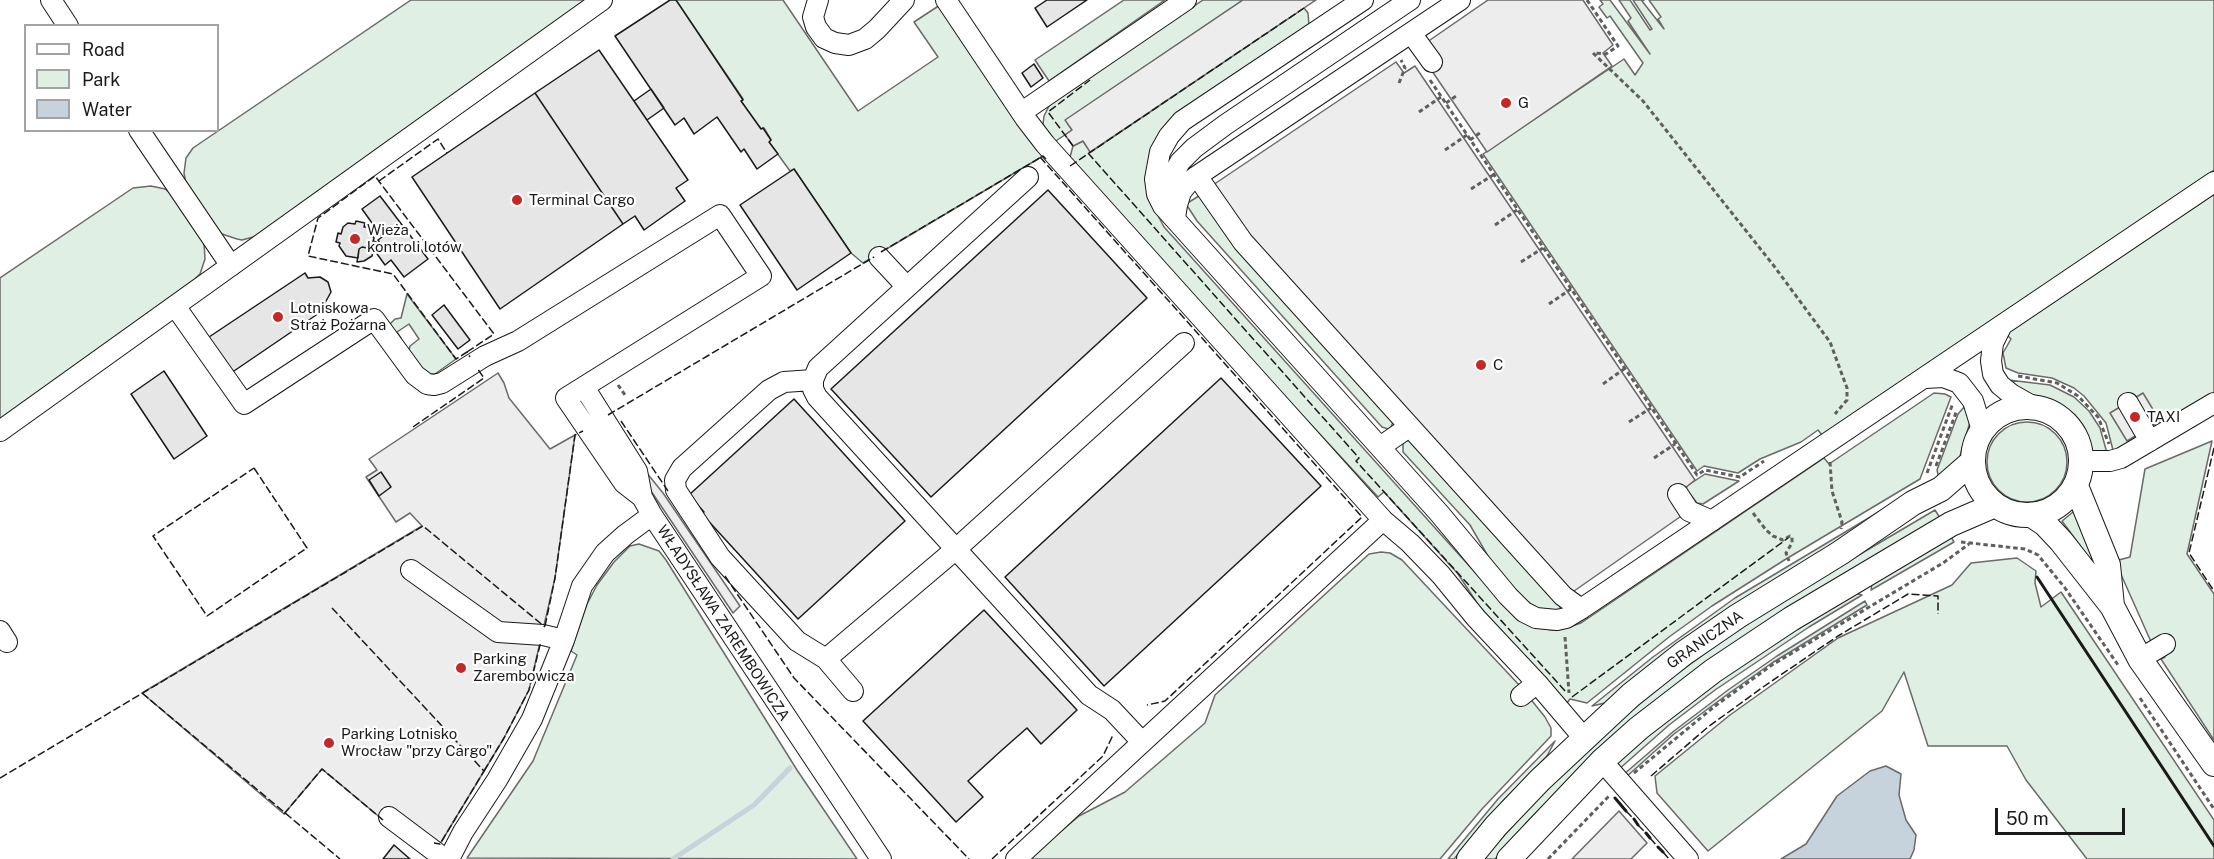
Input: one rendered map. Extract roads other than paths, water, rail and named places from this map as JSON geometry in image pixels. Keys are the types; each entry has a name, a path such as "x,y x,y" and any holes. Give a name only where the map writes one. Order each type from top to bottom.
{"main road":[{"path":"2033,516 2056,507 2067,498 2076,486 2082,461 2078,440 2068,424 2053,412 2034,407 2015,408 1996,416 1982,430 1975,444 1973,460 1981,490 1995,505 2010,512 2033,516 2050,530 2112,606"},
{"name":"GRANICZNA","path":"1469,859 1504,818 1583,737 1684,653 1913,504 1941,489 1973,460"},
{"path":"2076,486 2108,565 2112,606 2130,663 2214,764"},
{"name":"GRANICZNA","path":"1521,855 1602,761 1639,728 1723,664 1791,619 1957,533 1995,505"},
{"path":"1957,533 1977,521 2012,526 2044,538 2073,556"}],"street":[{"path":"51,0 67,24"},
{"path":"0,431 602,0"},
{"path":"818,0 813,17 816,27 824,38 835,43 849,45 865,39 904,0"},
{"path":"946,0 1022,112 1066,168 1383,520 1441,574 1529,689 1583,737"},
{"path":"1022,112 1186,0"},
{"path":"1363,0 1189,115 1175,129 1160,152 1155,178 1157,194 1163,206 1205,254 1380,447 1519,607 1536,618 1550,620 1572,614 2214,182"},
{"path":"1175,218 1170,200 1172,180 1180,162 1194,148 1410,0"},
{"path":"1175,218 1181,192 1197,176 1460,0"},
{"path":"1411,33 1430,70"},
{"path":"140,132 231,266"},
{"path":"1197,176 1243,242 1563,596 1572,614"},
{"path":"1028,177 818,368 813,380 813,389 817,397 1089,695 1112,710 1142,742"},
{"path":"175,306 244,404 374,319 415,375 427,384 434,385 442,383 485,356 518,341 720,215 761,276 566,398 624,483 642,497"},
{"path":"879,257 907,287"},
{"path":"2001,327 1993,343 1991,361 1993,374 2000,385 2011,394 2034,407"},
{"path":"826,659 956,549 1184,343"},
{"path":"1925,378 1943,377 1959,384 1973,401 1982,430"},
{"path":"813,380 784,382 769,390 682,468 675,480 676,490 720,557 796,641 826,659 853,691"},
{"path":"584,387 637,471 642,497 652,515"},
{"path":"2128,403 2150,441"},
{"path":"2082,461 2110,461 2121,458 2214,403"},
{"path":"1380,447 1409,426"},
{"path":"1677,494 1689,511 1712,520"},
{"name":"WŁADYSŁAWA ZAREMBOWICZA","path":"447,859 532,719 564,640 582,586 605,553 652,515 880,859"},
{"path":"1016,859 1383,520"},
{"path":"411,570 498,632 543,635 564,640"},
{"path":"2130,663 2164,644"},
{"path":"1602,761 1688,859"},
{"path":"388,817 447,859"}],"water":[{"path":"1886,766 1901,774 1899,795 1906,820 1916,835 1910,859 1781,859 1806,844 1837,796 1870,771"}],"waterway":[{"path":"673,859 754,805 790,768"}],"place":[{"name":"G","path":"1506,103"},
{"name":"Terminal Cargo","path":"517,200"},
{"name":"Wieża kontroli lotów","path":"355,239"},
{"name":"Lotniskowa Straż Pożarna","path":"278,317"},
{"name":"C","path":"1481,365"},
{"name":"TAXI","path":"2135,417"},
{"name":"Parking Zarembowicza","path":"461,668"},
{"name":"Parking Lotnisko Wrocław \"przy Cargo\"","path":"329,743"}]}
